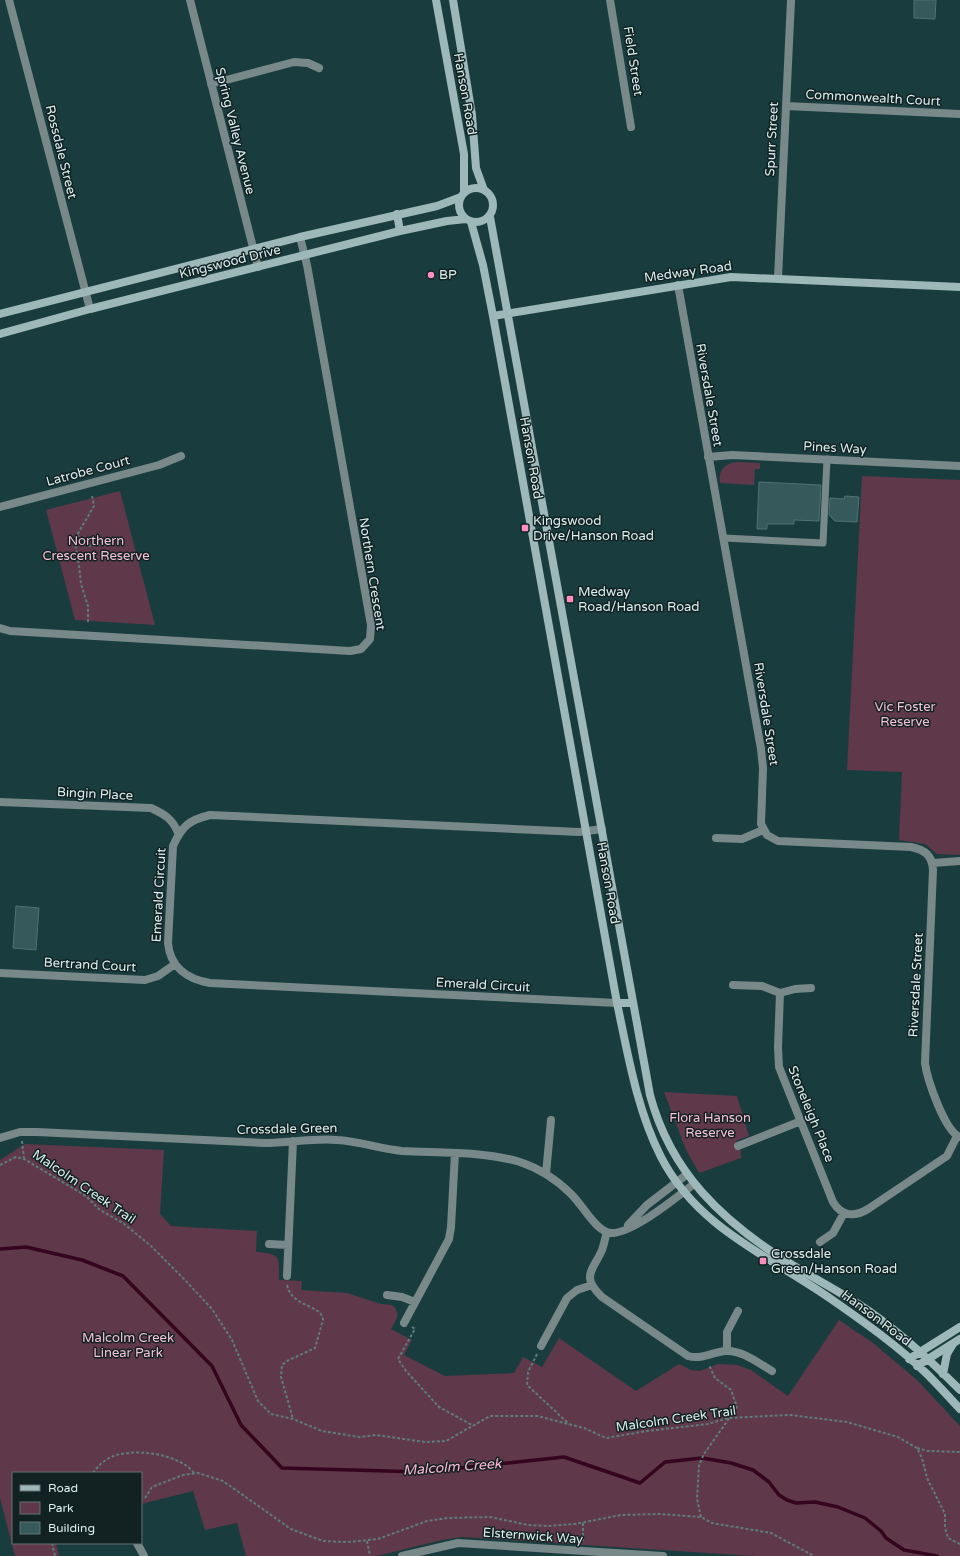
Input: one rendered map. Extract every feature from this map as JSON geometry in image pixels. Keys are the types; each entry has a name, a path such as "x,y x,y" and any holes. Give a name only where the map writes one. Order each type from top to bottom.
{"street":[{"name":"Rossdale Street","path":"10,0 90,309"},
{"name":"Spring Valley Avenue","path":"190,0 258,267"},
{"name":"Hanson Road","path":"437,0 464,154 462,195"},
{"name":"Hanson Road","path":"453,0 472,115 476,168 484,190"},
{"name":"Field Street","path":"610,0 631,127"},
{"name":"Spurr Street","path":"778,278 791,0"},
{"path":"211,84 294,62 308,63 319,68"},
{"name":"Commonwealth Court","path":"786,106 960,114"},
{"path":"474,188 489,192 494,202 494,207 490,216 481,222 469,221 459,207 462,195 474,188"},
{"name":"Kingswood Drive","path":"0,314 300,237 437,206 462,195"},
{"path":"397,214 400,231"},
{"name":"Hanson Road","path":"490,216 496,256 509,314 633,1003 650,1095 655,1113 667,1142 686,1175 717,1210 761,1244 870,1312 920,1352 960,1390"},
{"name":"Kingswood Drive","path":"0,334 90,309 400,231 434,223 469,221"},
{"name":"Hanson Road","path":"469,221 483,264 493,316 617,1003 630,1063 645,1117 662,1158 677,1182 684,1192 718,1226 831,1299 909,1359 960,1409"},
{"name":"Northern Crescent","path":"0,628 10,631 350,651 361,649 370,639 371,625 305,256 300,237"},
{"name":"Medway Road","path":"493,316 731,276 960,287"},
{"name":"Riversdale Street","path":"678,285 761,749 763,768 760,817 763,830"},
{"name":"Pines Way","path":"708,457 732,455 960,466"},
{"name":"Latrobe Court","path":"0,507 159,465 181,456"},
{"name":"Bingin Place","path":"0,802 151,808 164,814 174,823 178,833"},
{"name":"Emerald Circuit","path":"602,829 586,832 210,814 192,820 178,833 173,846 168,942 170,956 175,964 190,978 210,983 617,1003"},
{"path":"716,838 742,839 763,830 767,835 778,841 918,848 928,854 933,863 960,862"},
{"name":"Riversdale Street","path":"933,863 925,1063 948,1128 958,1137"},
{"name":"Bertrand Court","path":"0,973 152,980 175,964"},
{"path":"734,985 762,986 780,994 795,989 810,988"},
{"name":"Stoneleigh Place","path":"780,994 778,1047 779,1067 833,1202 840,1212 844,1213"},
{"path":"617,1003 633,1003"},
{"path":"546,1174 551,1120"},
{"path":"738,1146 801,1121"},
{"name":"Crossdale Green","path":"0,1138 20,1132 264,1143 312,1138 338,1140 396,1150 455,1153 508,1159 533,1167 546,1174 571,1193 597,1226 607,1232"},
{"path":"820,1242 833,1233 844,1213 859,1214 865,1211 941,1160 950,1151 958,1137"},
{"path":"287,1276 294,1141"},
{"path":"404,1323 449,1240 455,1153"},
{"path":"623,1230 647,1205 686,1175"},
{"path":"694,1184 648,1218 623,1230 607,1232 602,1250 591,1270 592,1285 602,1297 688,1356 699,1358 728,1351 748,1357 772,1371"},
{"path":"269,1244 288,1245"},
{"path":"541,1346 567,1298 577,1290 592,1285"},
{"path":"387,1295 402,1297 415,1302"},
{"path":"728,1351 727,1332 738,1311"},
{"path":"909,1359 960,1328"},
{"path":"917,1366 956,1341"},
{"path":"943,1374 947,1354 956,1341"},
{"name":"Elsternwick Way","path":"402,1556 458,1543 565,1553 584,1551 662,1556"},
{"path":"137,1544 144,1556"}],"lane":[{"path":"724,538 823,543 827,459"}],"path":[{"path":"88,622 88,606 81,584 79,565 74,547 77,534 94,506 92,496"},
{"path":"77,534 89,546 100,544"},
{"name":"Malcolm Creek Trail","path":"20,1132 24,1159 86,1196 100,1210 123,1223 151,1246 212,1309 232,1340 258,1401 271,1414 293,1419 329,1432 359,1437 376,1435 425,1442 446,1441 490,1416 537,1416 584,1428 606,1438 647,1431 708,1424 728,1418 790,1415 847,1422 898,1437 917,1448"},
{"path":"0,1165 16,1157 24,1159"},
{"path":"287,1276 287,1286 293,1298 317,1311 323,1317 315,1348 287,1361 282,1366 281,1377 293,1419"},
{"path":"404,1323 415,1329 398,1359 406,1371 439,1408 472,1425"},
{"path":"541,1346 528,1372 527,1385 570,1424"},
{"path":"701,1517 698,1507 697,1488 699,1464 728,1418 737,1407 731,1390 715,1378 706,1356"},
{"path":"917,1448 928,1451 960,1452"},
{"path":"917,1448 922,1458 927,1478 945,1514 945,1528 948,1538 960,1544"},
{"path":"94,1472 97,1467 109,1458 141,1453 161,1455 175,1459 185,1464 194,1473"},
{"path":"145,1498 152,1487 183,1475 194,1473 205,1474 223,1481 291,1529 315,1539 332,1542 367,1541 387,1537 427,1521 447,1518 490,1517 539,1526 583,1523 621,1515 701,1517 712,1524 771,1533 814,1556"},
{"path":"583,1523 584,1551"},
{"path":"367,1541 370,1556"},
{"path":"52,1544 55,1556"}],"green space":[{"path":"737,462 760,463 760,469 755,469 754,485 720,483 720,475 723,468 729,464"},
{"name":"Vic Foster Reserve","path":"862,476 960,480 960,855 937,854 925,844 899,840 902,772 847,770"},
{"name":"Northern Crescent Reserve","path":"120,491 155,625 75,620 46,510"},
{"name":"Flora Hanson Reserve","path":"664,1092 737,1096 749,1136 736,1141 741,1151 741,1158 699,1173 686,1150"},
{"name":"Malcolm Creek Linear Park","path":"25,1144 164,1150 160,1214 171,1226 257,1231 256,1252 274,1255 277,1258 279,1266 279,1280 302,1281 301,1290 347,1293 381,1304 392,1305 397,1311 397,1317 391,1329 412,1340 404,1355 445,1376 514,1373 523,1357 542,1367 559,1338 636,1391 679,1364 691,1370 700,1371 718,1364 737,1365 751,1370 788,1396 839,1320 873,1343 917,1380 960,1426 960,1556 754,1556 462,1537 442,1540 377,1556 246,1556 237,1523 205,1530 193,1491 142,1504 142,1472 12,1472 12,1544 56,1544 59,1556 15,1556 0,1498 0,1160"}],"building":[{"path":"914,0 936,0 935,19 914,18"},
{"path":"759,482 821,485 819,521 794,520 794,524 767,524 767,529 757,529"},
{"path":"845,496 859,497 857,522 835,521 829,515 830,498 844,499"},
{"path":"16,906 39,908 36,950 13,948"}],"waterway":[{"name":"Malcolm Creek","path":"0,1249 26,1247 82,1260 123,1276 212,1366 241,1425 282,1468 422,1472 564,1457 640,1483 665,1462 702,1458 731,1463 753,1470 769,1482 779,1495 787,1500 796,1503 815,1502 838,1507 865,1518 881,1531 886,1538 904,1550 937,1556"}],"place":[{"name":"BP","path":"431,275"},
{"name":"Kingswood Drive/Hanson Road","path":"525,528"},
{"name":"Medway Road/Hanson Road","path":"570,599"},
{"name":"Crossdale Green/Hanson Road","path":"763,1261"}]}
